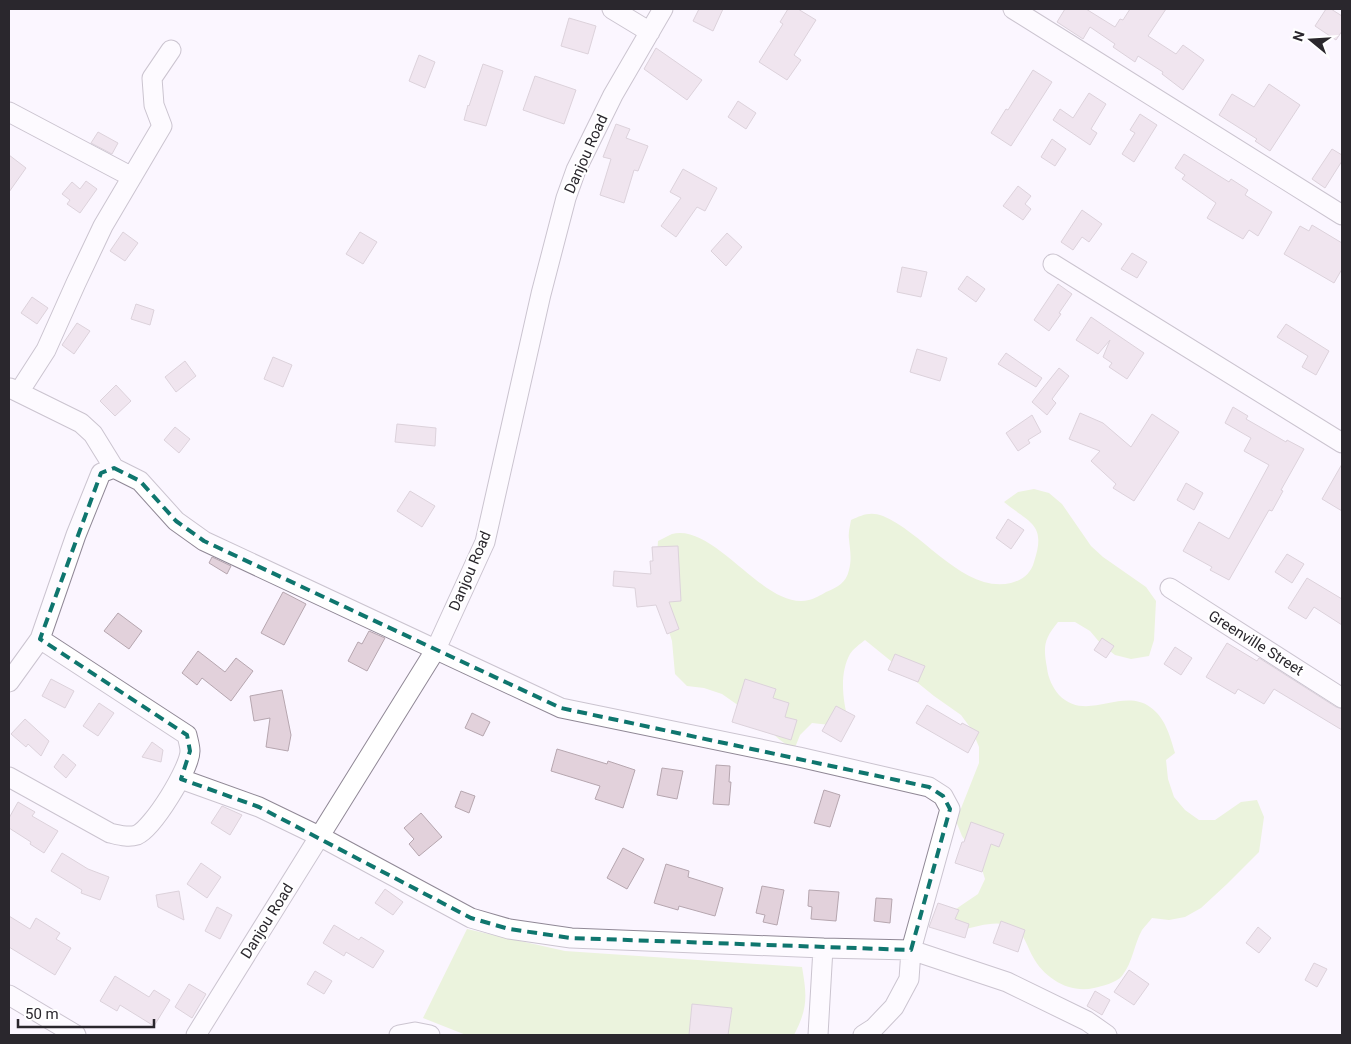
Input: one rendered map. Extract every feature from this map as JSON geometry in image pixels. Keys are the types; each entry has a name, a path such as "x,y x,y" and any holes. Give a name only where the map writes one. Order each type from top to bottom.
{"street":[{"path":"612,9 650,32"},
{"name":"Danjou Road","path":"196,1035 436,649 485,542 541,294 561,215 576,170 613,95 663,9"},
{"path":"1014,9 1342,215"},
{"path":"171,50 152,78 154,105 162,126 99,234 46,350 14,390 81,422 93,434 114,468 140,481 176,521 204,541 561,708 808,759 929,787 943,796 950,809 912,950 909,979 894,1007 874,1028 863,1035"},
{"path":"9,112 132,177"},
{"path":"1053,264 1342,443"},
{"path":"9,682 40,639 76,535 101,473 114,468"},
{"name":"Greenville Street","path":"1170,588 1342,698"},
{"path":"9,777 110,833 125,836 138,834 154,818 181,779 190,751 187,735 40,639"},
{"path":"181,779 259,807 319,836 471,918 509,929 571,938 912,950 1007,982 1087,1021 1107,1035"},
{"path":"818,1035 823,948"},
{"path":"9,995 76,1035"},
{"path":"399,1035 415,1032 430,1035"}],"highlighted area":[{"path":"114,468 140,481 176,521 204,541 561,708 929,787 943,796 950,809 911,950 571,938 509,929 471,918 259,807 181,779 190,751 187,735 40,639 101,473"}],"green space":[{"path":"1034,489 1049,493 1062,504 1091,546 1103,557 1146,587 1156,601 1154,640 1149,656 1131,659 1115,655 1101,644 1090,631 1075,622 1058,622 1047,638 1045,648 1048,675 1059,695 1070,703 1081,706 1128,701 1139,702 1150,707 1160,716 1171,740 1175,753 1166,760 1168,779 1174,797 1185,810 1199,820 1215,820 1241,802 1257,800 1264,817 1259,852 1227,884 1201,908 1185,917 1169,920 1152,918 1142,930 1129,965 1122,976 1109,984 1085,989 1076,989 1059,983 1044,972 1033,957 1026,941 1015,928 1009,925 996,924 982,925 963,930 950,913 978,894 985,879 980,863 962,836 956,821 979,763 979,747 972,730 961,715 934,696 865,640 850,654 844,670 844,696 848,720 830,725 812,723 800,735 794,750 752,715 722,694 704,688 687,686 675,674 672,641 667,625 657,556 658,541 672,534 689,534 706,541 775,593 792,600 809,600 844,581 848,574 850,562 849,534 851,520 863,515 874,514 883,516 898,524 960,571 994,584 1011,583 1023,578 1031,570 1038,539 1037,531 1033,525 1004,502 1018,492"},
{"path":"467,929 565,951 802,967 805,1002 802,1017 794,1035 728,1035 732,1008 692,1004 689,1035 466,1035 423,1018"}],"building":[{"path":"699,9 723,9 713,31 693,21"},
{"path":"788,9 798,9 816,20 794,55 801,60 787,80 759,62 783,24 780,22"},
{"path":"1065,9 1086,9 1115,27 1120,19 1123,20 1130,9 1166,9 1148,36 1176,54 1183,45 1204,60 1183,90 1162,74 1163,72 1138,56 1135,62 1113,47 1115,44 1090,27 1083,39 1057,22"},
{"path":"1326,9 1331,9 1342,16 1342,31 1336,40 1315,26"},
{"path":"569,18 596,26 588,54 561,46"},
{"path":"656,48 702,80 687,100 644,69"},
{"path":"419,55 435,62 425,88 409,81"},
{"path":"483,64 503,71 486,126 464,120"},
{"path":"1033,70 1052,82 1011,146 991,133"},
{"path":"535,76 576,90 564,124 523,110"},
{"path":"1269,84 1300,105 1270,151 1255,141 1257,139 1219,115 1232,94 1254,107"},
{"path":"1089,93 1106,104 1091,129 1097,133 1090,145 1053,120 1060,109 1073,118"},
{"path":"738,101 756,113 746,129 728,117"},
{"path":"1140,114 1157,125 1134,162 1122,154 1135,133 1130,130"},
{"path":"616,124 630,129 626,138 648,146 638,171 634,170 624,203 600,195 611,159 603,157"},
{"path":"98,132 118,143 112,154 91,143"},
{"path":"1052,139 1066,149 1055,166 1041,157"},
{"path":"1332,149 1342,155 1342,161 1325,188 1312,179"},
{"path":"1184,154 1229,182 1231,179 1248,190 1245,195 1272,212 1258,236 1249,230 1243,239 1207,218 1216,203 1182,179 1185,175 1175,168"},
{"path":"9,155 26,168 9,192"},
{"path":"683,169 717,188 705,211 697,207 676,237 661,226 681,198 670,192"},
{"path":"86,181 97,189 80,213 67,204 70,200 62,194 72,182 80,189"},
{"path":"1018,186 1031,196 1025,204 1031,209 1023,220 1003,206"},
{"path":"1082,210 1102,224 1089,242 1082,237 1073,250 1061,242"},
{"path":"1312,225 1342,243 1342,269 1334,283 1284,254 1300,226 1309,231"},
{"path":"123,232 138,243 125,261 110,251"},
{"path":"360,232 377,242 363,264 346,254"},
{"path":"727,233 742,247 726,266 711,251"},
{"path":"1132,253 1147,262 1137,278 1121,269"},
{"path":"902,267 927,272 921,297 897,292"},
{"path":"967,276 985,289 976,302 958,289"},
{"path":"1058,284 1072,294 1049,331 1034,320"},
{"path":"32,297 48,308 37,324 21,313"},
{"path":"136,304 154,310 150,325 131,319"},
{"path":"1091,317 1144,353 1127,379 1109,367 1112,363 1103,357 1110,340 1098,354 1076,340"},
{"path":"77,323 90,331 74,354 62,345"},
{"path":"1286,324 1329,351 1316,375 1302,367 1308,356 1277,337"},
{"path":"917,349 947,358 940,381 910,372"},
{"path":"1006,353 1042,378 1036,387 998,364"},
{"path":"273,357 292,365 283,387 264,379"},
{"path":"185,361 196,376 176,392 165,377"},
{"path":"1059,368 1069,376 1052,399 1056,403 1047,415 1032,402"},
{"path":"116,385 131,401 115,416 100,401"},
{"path":"1233,407 1248,416 1246,419 1286,442 1287,440 1304,449 1281,490 1283,491 1272,511 1269,510 1229,580 1210,570 1212,567 1183,551 1199,522 1229,539 1269,465 1244,451 1251,438 1225,423"},
{"path":"1080,413 1103,423 1131,447 1152,414 1179,432 1134,501 1113,488 1116,484 1091,461 1100,451 1069,439"},
{"path":"1032,415 1041,432 1028,440 1030,443 1018,451 1006,433"},
{"path":"397,424 436,428 435,446 395,442"},
{"path":"175,427 190,439 179,453 164,440"},
{"path":"1342,464 1342,511 1322,499"},
{"path":"1186,483 1203,493 1194,510 1177,500"},
{"path":"410,491 435,506 422,527 397,511"},
{"path":"1008,519 1024,530 1011,549 996,538"},
{"path":"678,546 681,601 669,602 679,629 667,634 656,605 637,607 635,588 613,586 614,571 651,574 650,561 653,561 652,547"},
{"path":"1287,554 1304,564 1292,583 1275,572"},
{"path":"212,557 231,566 227,574 209,563"},
{"path":"1307,578 1342,599 1342,625 1314,607 1306,619 1288,608"},
{"path":"283,592 306,604 284,645 261,633"},
{"path":"118,613 142,631 129,649 104,631"},
{"path":"369,631 385,638 367,671 348,661 358,642 362,644"},
{"path":"1102,638 1114,646 1106,658 1094,650"},
{"path":"1227,643 1257,661 1259,658 1342,709 1342,730 1274,689 1264,704 1238,689 1235,694 1206,677"},
{"path":"1175,647 1192,658 1181,675 1164,664"},
{"path":"198,651 225,672 236,658 253,671 231,701 202,678 197,685 182,673"},
{"path":"895,654 925,666 918,682 888,670"},
{"path":"51,679 74,691 65,708 42,696"},
{"path":"745,679 776,689 773,698 789,703 785,717 797,720 791,740 732,722"},
{"path":"282,690 291,735 288,751 266,747 270,718 254,721 250,696"},
{"path":"99,703 114,713 98,736 83,726"},
{"path":"927,705 961,725 962,723 979,732 968,753 916,723"},
{"path":"836,706 855,716 841,742 822,731"},
{"path":"472,713 490,722 483,736 465,728"},
{"path":"25,719 49,741 41,756 28,744 26,747 11,734"},
{"path":"152,742 163,750 161,762 142,757"},
{"path":"557,749 607,764 608,761 635,770 623,808 595,799 600,786 551,771"},
{"path":"63,754 76,765 66,778 54,767"},
{"path":"716,765 730,766 729,805 713,804"},
{"path":"662,768 683,771 677,799 657,795"},
{"path":"824,790 840,795 830,827 814,823"},
{"path":"461,791 475,796 469,813 455,807"},
{"path":"18,802 35,812 32,816 58,831 44,853 9,828 9,818"},
{"path":"222,806 242,815 230,835 211,823"},
{"path":"421,813 442,837 419,856 409,844 414,839 404,828"},
{"path":"971,822 1004,834 999,847 991,844 982,872 955,863"},
{"path":"623,848 644,859 627,889 607,878"},
{"path":"62,853 88,869 109,877 100,900 81,893 82,890 51,871"},
{"path":"201,863 221,877 207,898 187,884"},
{"path":"666,864 689,871 688,877 723,888 715,916 679,906 678,910 654,903"},
{"path":"762,886 784,890 777,925 763,922 765,915 756,913"},
{"path":"385,889 403,902 393,915 375,903"},
{"path":"809,890 839,892 836,921 811,919 812,907 808,906"},
{"path":"179,891 184,920 158,907 156,895"},
{"path":"876,898 892,899 890,923 874,921"},
{"path":"938,903 959,910 955,919 969,924 965,938 929,927"},
{"path":"217,907 232,915 220,939 205,931"},
{"path":"9,916 30,929 36,918 60,933 56,939 71,948 55,975 9,947"},
{"path":"1001,921 1025,930 1018,952 993,943"},
{"path":"334,925 359,940 361,937 384,951 373,968 346,952 344,956 323,943"},
{"path":"1258,927 1271,938 1259,953 1246,943"},
{"path":"1314,963 1327,969 1317,987 1305,980"},
{"path":"1129,970 1149,984 1134,1005 1114,992"},
{"path":"315,971 332,981 324,994 307,984"},
{"path":"115,976 149,997 154,990 170,1000 154,1026 120,1005 117,1011 100,1001"},
{"path":"189,984 206,994 192,1018 175,1007"},
{"path":"1095,991 1110,1000 1102,1015 1087,1006"},
{"path":"692,1004 732,1008 728,1035 689,1035"}]}
